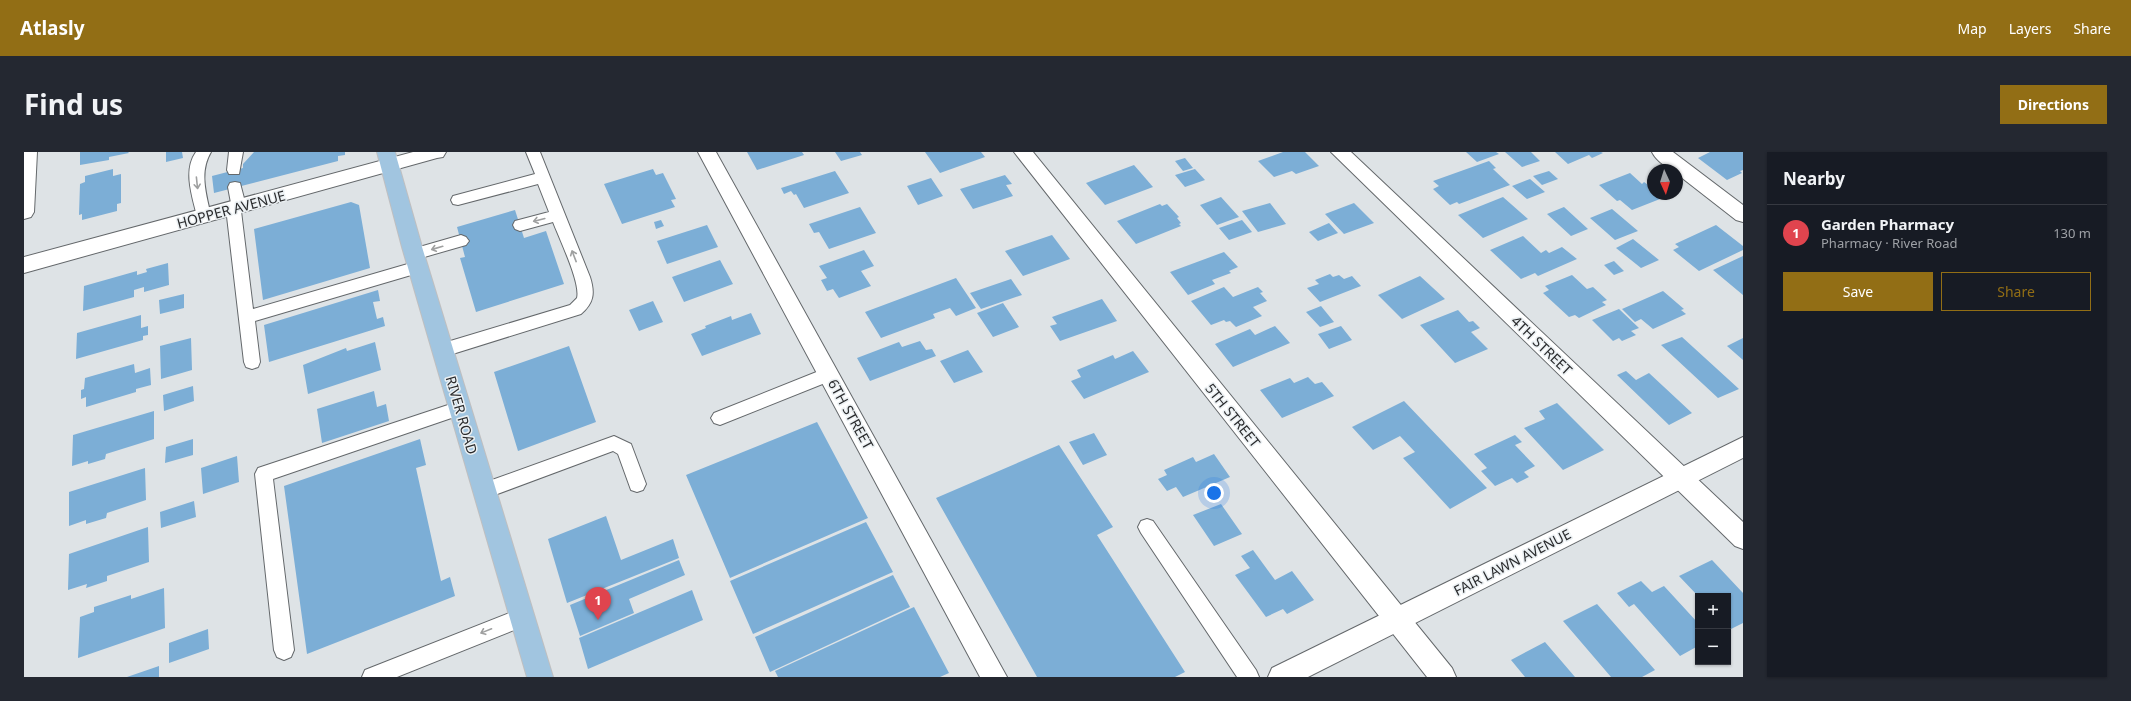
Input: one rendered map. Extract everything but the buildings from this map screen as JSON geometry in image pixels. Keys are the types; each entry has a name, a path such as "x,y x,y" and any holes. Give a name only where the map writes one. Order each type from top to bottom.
{"main road":[{"name":"RIVER ROAD","path":"388,159 416,261 540,677"}],"street":[{"path":"24,212 28,152"},
{"name":"HOPPER AVENUE","path":"24,265 236,207 388,159 438,152"},
{"name":"6TH STREET","path":"707,152 994,677"},
{"name":"5TH STREET","path":"1023,152 1443,677"},
{"name":"4TH STREET","path":"1340,152 1743,538"},
{"path":"1661,152 1743,215"},
{"name":"FAIR LAWN AVENUE","path":"1281,677 1743,447"}],"lane":[{"path":"204,152 200,155 196,181 204,216"},
{"path":"234,170 234,158 236,152"},
{"path":"443,350 575,310 584,304 587,293 544,177 533,152"},
{"path":"458,200 544,177"},
{"path":"236,187 236,207 246,316 252,362"},
{"path":"520,225 558,215"},
{"path":"246,316 416,261 461,241"},
{"path":"720,418 829,374"},
{"path":"284,650 264,474 460,408"},
{"path":"484,491 614,443 625,449 637,484"},
{"path":"1147,527 1249,677"},
{"path":"372,677 522,617"}],"place":[{"name":"Garden Pharmacy","path":"598,620"}]}
